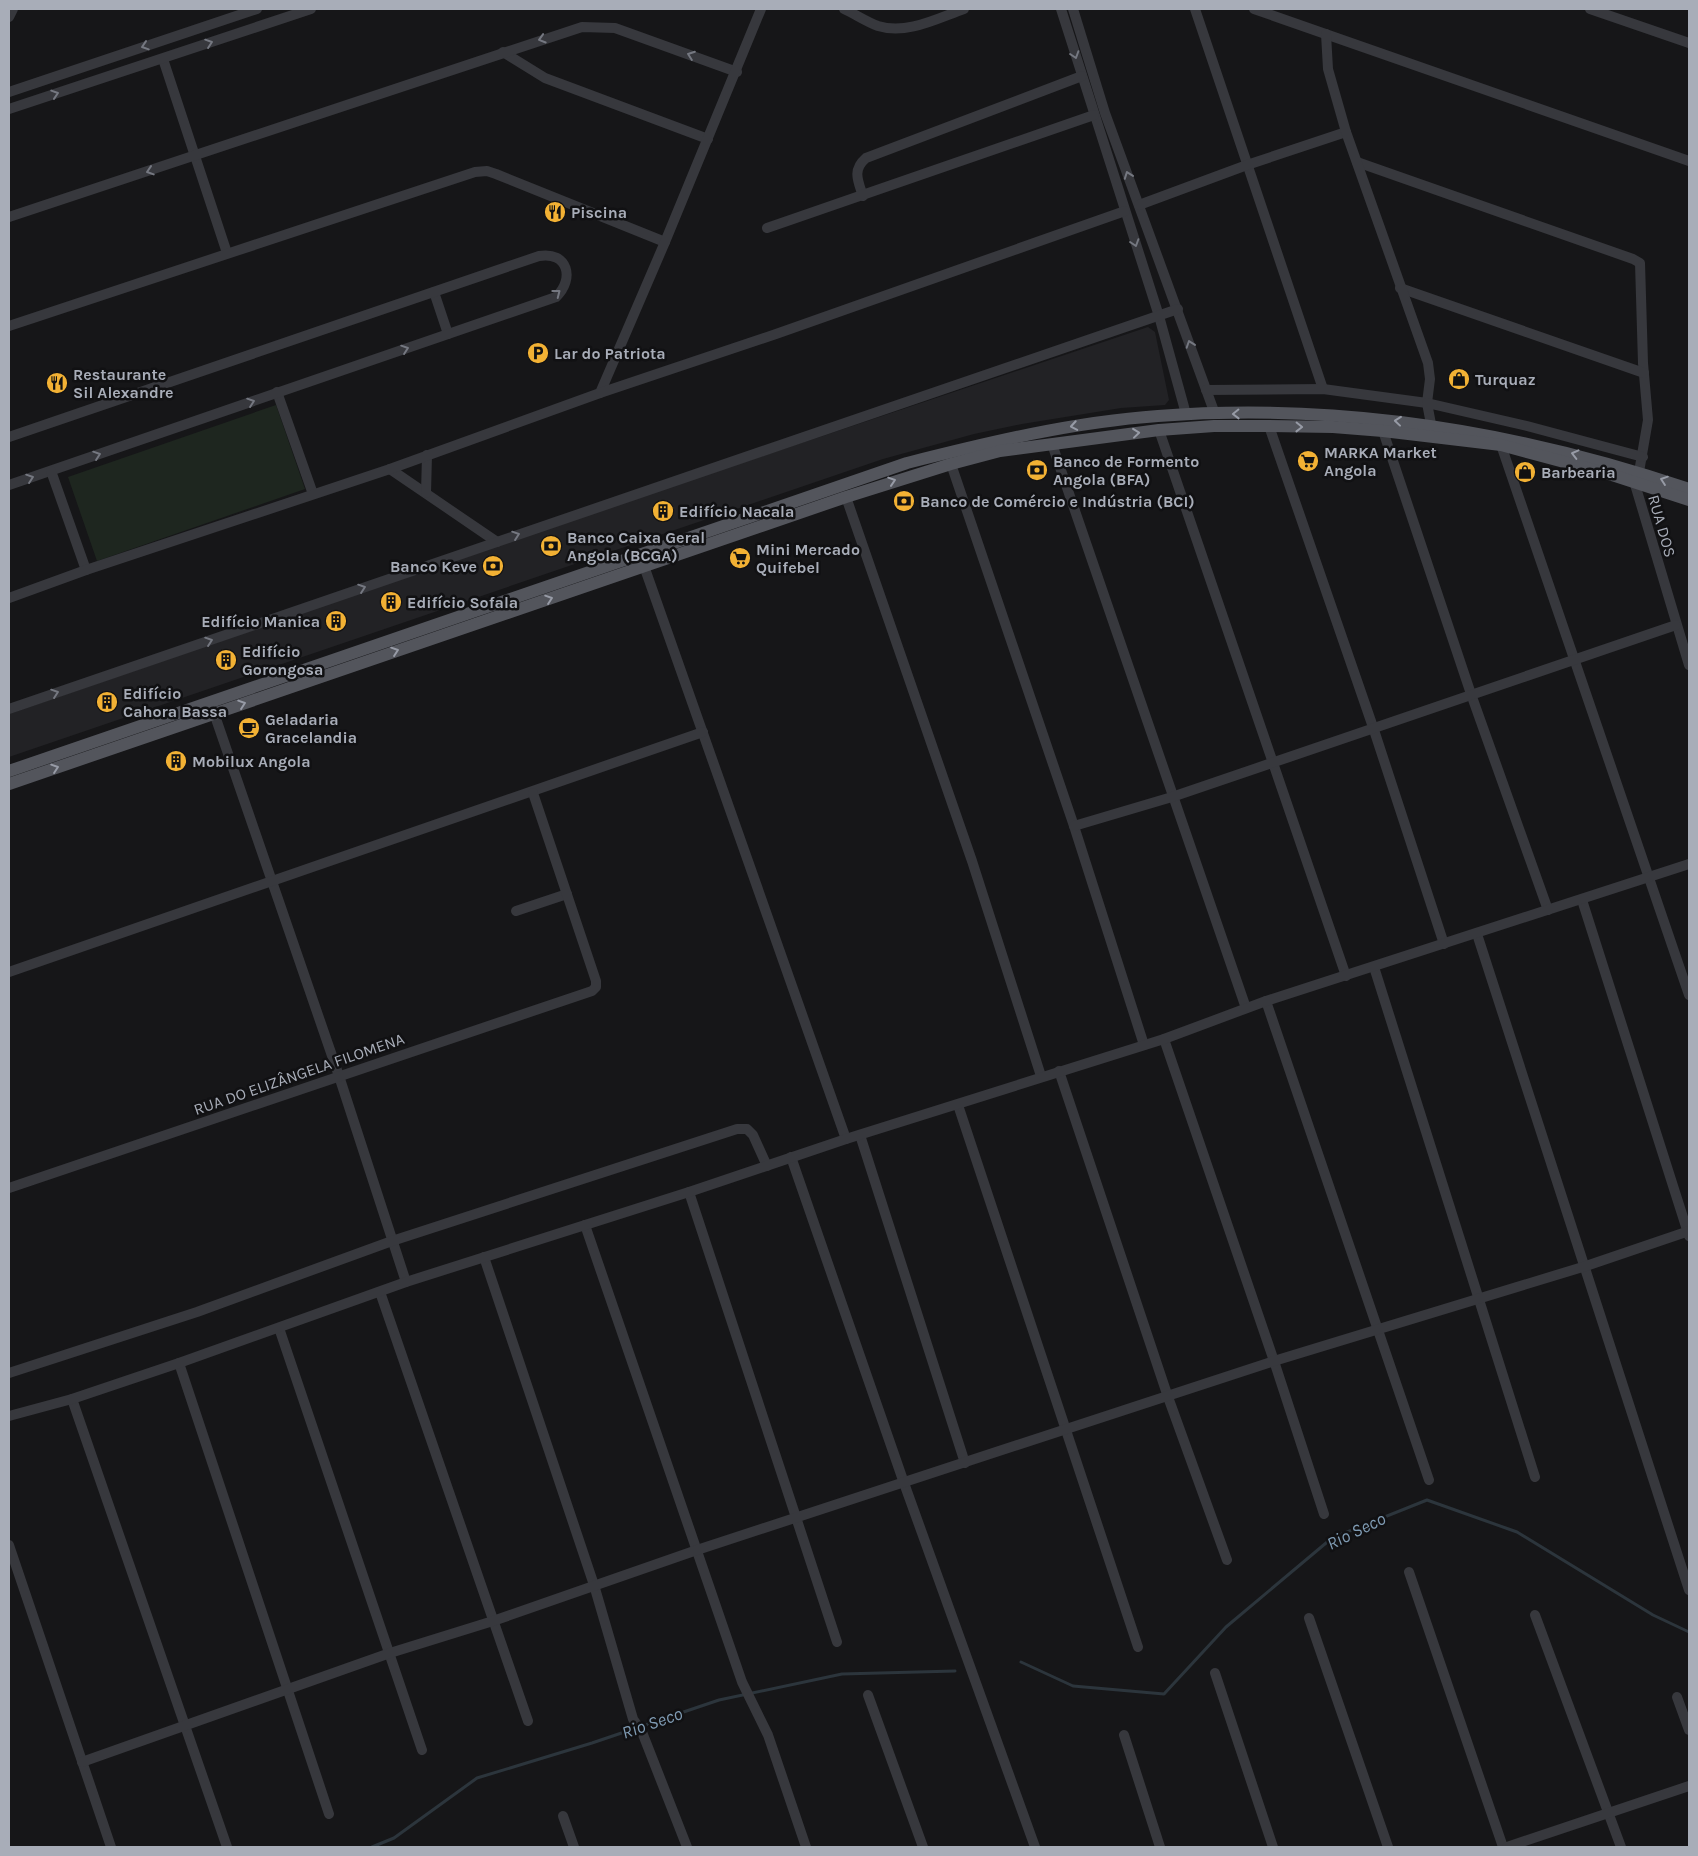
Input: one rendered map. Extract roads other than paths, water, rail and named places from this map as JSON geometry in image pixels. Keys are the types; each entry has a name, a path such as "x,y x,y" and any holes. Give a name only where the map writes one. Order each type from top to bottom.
{"main road":[{"path":"9,771 907,463 1033,433 1087,424 1186,414 1260,413 1357,417 1431,424 1534,444 1636,477 1689,500"},
{"path":"9,784 846,497 950,464 1000,451 1160,430 1214,426 1332,427 1500,445 1689,489"}],"street":[{"path":"9,17 13,9"},
{"path":"9,92 257,9"},
{"path":"9,109 311,9"},
{"path":"600,393 737,72 761,9"},
{"path":"844,9 878,26 893,28 920,24 964,9"},
{"path":"1061,9 1159,316 1186,414"},
{"path":"1073,9 1096,86 1215,414"},
{"path":"1195,9 1323,390"},
{"path":"1254,9 1689,160"},
{"path":"1590,9 1689,43"},
{"path":"9,218 582,27 616,28 737,72"},
{"path":"1326,34 1328,69 1346,132 1430,372 1427,403 1431,424"},
{"path":"503,52 545,78 708,139"},
{"path":"163,59 226,253"},
{"path":"863,196 856,174 858,164 866,158 1082,76"},
{"path":"767,228 1094,114"},
{"path":"1139,205 1247,165 1346,132"},
{"path":"1357,162 1636,260 1640,267 1644,373 1648,420 1643,457 1636,477"},
{"path":"9,326 465,175 487,171 665,242"},
{"path":"9,598 86,570 390,469 600,393 776,334 1125,211"},
{"path":"9,437 546,255 559,260 567,272 565,286 556,297 9,485"},
{"path":"1400,288 1644,373"},
{"path":"434,292 448,334"},
{"path":"9,709 1178,309"},
{"path":"1206,390 1323,390 1427,403 1527,426 1643,457"},
{"path":"277,392 313,494"},
{"path":"1269,426 1444,944"},
{"path":"1160,430 1346,976"},
{"path":"1383,431 1471,694 1548,910"},
{"path":"1052,444 1246,1008"},
{"path":"1500,445 1689,995"},
{"path":"426,493 427,456"},
{"path":"950,464 1074,826 1144,1045"},
{"path":"390,469 497,542"},
{"path":"51,470 86,570"},
{"name":"RUA DOS","path":"1636,477 1676,625 1689,665"},
{"path":"846,497 972,861 1042,1076"},
{"path":"644,566 846,1139"},
{"path":"1074,826 1172,797 1372,727 1676,625"},
{"path":"214,713 340,1076 406,1282"},
{"path":"9,972 533,793 703,732"},
{"path":"516,911 567,894 533,793"},
{"path":"9,1416 72,1398 179,1363 406,1282 689,1192 846,1139 958,1105 1042,1076 1164,1039 1266,1001 1689,864"},
{"name":"RUA DO ELIZÂNGELA FILOMENA","path":"9,1188 592,991 596,987 596,981 567,894"},
{"path":"82,1762 390,1653 493,1621 697,1550 1067,1431 1274,1361 1689,1233 1582,900"},
{"path":"1477,934 1586,1266 1689,1590"},
{"path":"1374,967 1535,1477"},
{"path":"1266,1001 1429,1480"},
{"path":"1164,1039 1324,1514"},
{"path":"1060,1071 1168,1397 1226,1560"},
{"path":"958,1105 1138,1647"},
{"path":"9,1372 197,1312 392,1241 737,1129 747,1129 753,1135 767,1166"},
{"path":"860,1135 965,1463"},
{"path":"791,1157 904,1483 1036,1847"},
{"path":"689,1192 837,1642"},
{"path":"585,1225 742,1682 768,1734 806,1847"},
{"path":"484,1257 594,1585 633,1719 642,1732 687,1847"},
{"path":"380,1292 528,1721"},
{"path":"279,1328 422,1750"},
{"path":"179,1363 329,1814"},
{"path":"72,1398 227,1847"},
{"path":"9,1545 111,1847"},
{"path":"1409,1572 1505,1847 1689,1786"},
{"path":"1535,1615 1621,1847"},
{"path":"1309,1618 1388,1847"},
{"path":"1215,1673 1273,1847"},
{"path":"868,1695 922,1847"},
{"path":"1677,1697 1689,1730"},
{"path":"1124,1735 1160,1847"},
{"path":"563,1816 574,1847"}],"waterway":[{"name":"Rio Seco","path":"1021,1662 1073,1686 1164,1694 1226,1627 1332,1538 1427,1500 1517,1532 1653,1615 1689,1632"},
{"name":"Rio Seco","path":"372,1847 394,1838 477,1778 592,1743 719,1700 842,1674 955,1671"}],"place":[{"name":"Piscina","path":"555,212"},
{"name":"Lar do Patriota","path":"538,353"},
{"name":"Turquaz","path":"1459,379"},
{"name":"Restaurante Sil Alexandre","path":"57,383"},
{"name":"MARKA Market Angola","path":"1308,461"},
{"name":"Banco de Formento Angola (BFA)","path":"1037,470"},
{"name":"Barbearia","path":"1525,472"},
{"name":"Banco de Comércio e Indústria (BCI)","path":"904,501"},
{"name":"Edifício Nacala","path":"663,511"},
{"name":"Banco Caixa Geral Angola (BCGA)","path":"551,546"},
{"name":"Mini Mercado Quifebel","path":"740,558"},
{"name":"Banco Keve","path":"493,566"},
{"name":"Edifício Sofala","path":"391,602"},
{"name":"Edifício Manica","path":"336,621"},
{"name":"Edifício Gorongosa","path":"226,660"},
{"name":"Edifício Cahora Bassa","path":"107,702"},
{"name":"Geladaria Gracelandia","path":"249,728"},
{"name":"Mobilux Angola","path":"176,761"}]}
